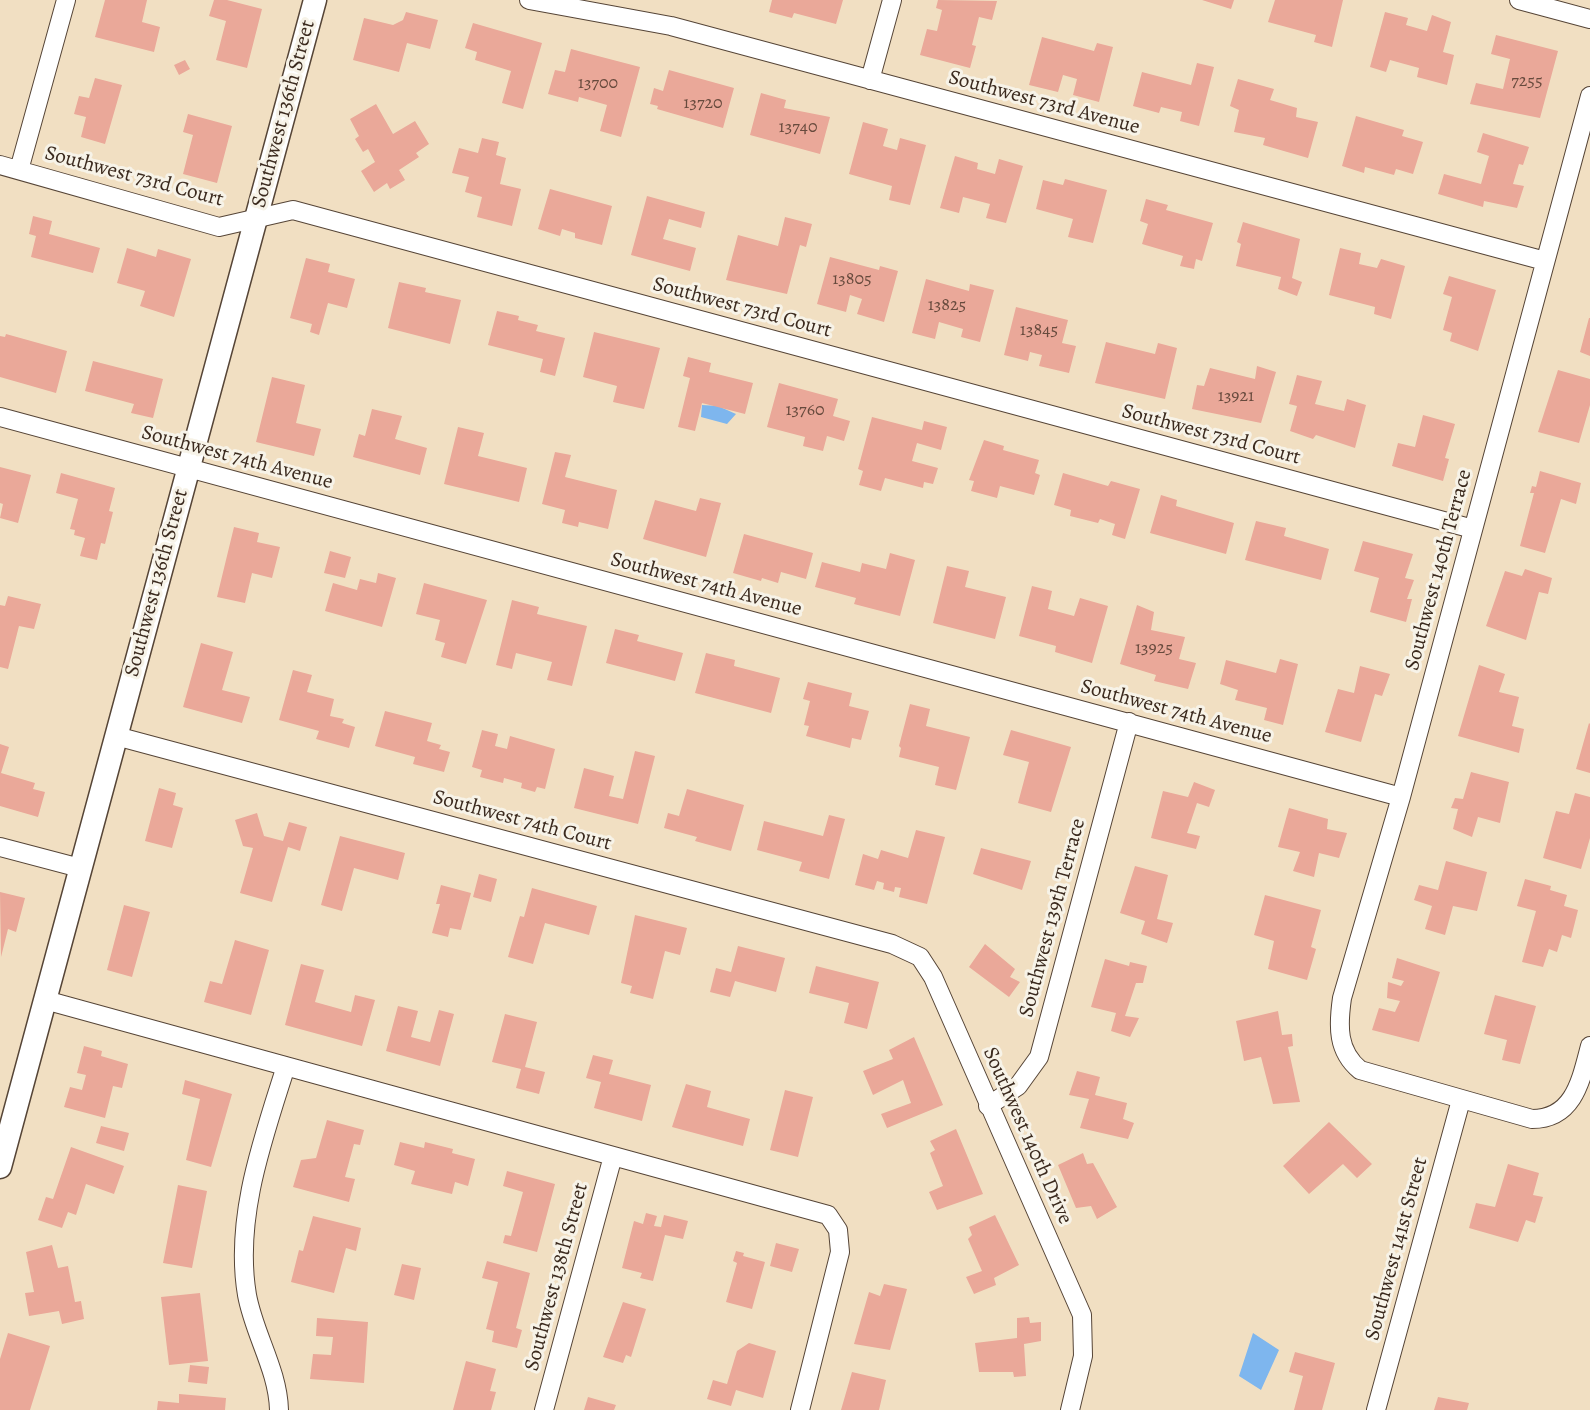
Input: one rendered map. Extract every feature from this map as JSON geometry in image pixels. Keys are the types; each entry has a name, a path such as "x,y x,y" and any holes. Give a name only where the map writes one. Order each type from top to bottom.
{"street":[{"path":"19,170 66,0"},
{"name":"Southwest 136th Street","path":"0,1167 315,0"},
{"name":"Southwest 73rd Avenue","path":"529,0 602,7 1545,261"},
{"path":"870,80 892,0"},
{"path":"1519,0 1590,19"},
{"name":"Southwest 140th Terrace","path":"1461,1100 1360,1070 1346,1055 1339,1032 1342,998 1401,797 1590,96"},
{"name":"Southwest 73rd Court","path":"0,165 219,227 293,210 1473,529"},
{"name":"Southwest 74th Avenue","path":"0,417 1401,797"},
{"name":"Southwest 139th Terrace","path":"988,1106 1018,1086 1039,1057 1129,722"},
{"name":"Southwest 74th Court","path":"116,736 891,944 915,954"},
{"path":"0,847 80,868"},
{"name":"Southwest 140th Drive","path":"915,954 933,977 988,1106 1078,1305 1084,1343 1070,1410"},
{"path":"45,1000 820,1211 835,1223 840,1238 838,1268 800,1410"},
{"path":"1461,1100 1532,1119 1559,1114 1576,1092 1590,1047"},
{"path":"279,1410 276,1385 250,1309 243,1254 247,1212 256,1166 286,1066"},
{"name":"Southwest 141st Street","path":"1376,1410 1461,1100"},
{"name":"Southwest 138th Street","path":"544,1410 613,1156"}],"water":[{"path":"702,405 718,406 736,414 727,424 701,417"},
{"path":"1253,1333 1279,1350 1261,1390 1239,1376"}],"building":[{"path":"105,0 147,0 142,22 160,27 154,52 95,37"},
{"path":"214,0 227,0 262,9 247,68 216,60 226,21 209,16"},
{"path":"772,0 843,0 836,24 794,13 792,18 769,12"},
{"path":"938,0 997,1 992,20 979,17 972,45 976,46 970,68 920,55 927,29 937,31 942,10 936,8"},
{"path":"1202,0 1234,0 1231,9"},
{"path":"1275,0 1343,0 1332,47 1314,42 1316,35 1268,22"},
{"path":"406,12 438,20 430,49 407,43 399,72 353,60 364,18 393,25 403,20"},
{"path":"1385,12 1408,18 1406,25 1427,31 1432,15 1451,22 1443,52 1454,55 1447,85 1417,77 1419,68 1390,60 1386,72 1370,67"},
{"path":"473,23 542,43 523,109 502,103 511,71 475,60 477,52 465,48"},
{"path":"1496,35 1558,51 1540,118 1470,104 1476,83 1503,89 1510,59 1491,54"},
{"path":"1042,37 1094,51 1097,43 1113,47 1099,102 1073,95 1077,79 1063,75 1058,92 1029,85"},
{"path":"571,49 640,67 621,137 600,131 607,105 579,97 578,102 548,94 555,70 565,72"},
{"path":"185,60 190,69 179,75 174,65"},
{"path":"1197,63 1214,67 1199,126 1180,121 1182,112 1161,107 1159,113 1133,106 1142,72 1191,85"},
{"path":"669,70 734,88 723,128 657,109 658,106 650,104 654,88 663,91"},
{"path":"95,78 122,85 105,144 81,137 86,117 74,114 79,96 89,98"},
{"path":"1238,79 1274,89 1270,100 1297,108 1296,117 1318,122 1308,158 1263,145 1265,138 1234,132 1239,110 1230,106"},
{"path":"761,93 786,100 784,108 830,117 820,154 750,135"},
{"path":"376,104 393,134 415,121 429,144 416,153 419,157 399,170 405,180 390,189 387,183 374,192 361,171 375,162 368,149 363,152 355,139 359,136 350,119"},
{"path":"188,114 232,126 217,183 183,174 193,135 183,132"},
{"path":"1356,116 1404,130 1402,136 1423,142 1413,174 1396,169 1394,175 1365,167 1364,173 1342,166"},
{"path":"863,122 888,129 883,146 897,150 900,138 926,145 910,205 889,200 892,186 849,174"},
{"path":"1483,133 1529,147 1523,165 1519,164 1513,184 1524,186 1517,208 1484,201 1483,207 1438,194 1444,174 1481,184 1489,156 1477,152"},
{"path":"482,138 499,142 496,155 506,158 500,184 521,189 512,226 477,217 482,197 465,192 469,177 452,173 459,148 478,153"},
{"path":"955,156 978,163 977,169 995,174 999,159 1023,166 1006,223 986,218 990,204 963,197 959,213 940,208"},
{"path":"1065,179 1107,190 1093,243 1068,237 1073,219 1036,209 1043,180 1063,185"},
{"path":"550,189 612,206 602,245 575,238 575,233 562,229 560,236 538,229"},
{"path":"647,196 705,212 701,228 669,219 663,239 696,248 690,271 631,255"},
{"path":"1146,199 1168,205 1166,210 1213,223 1202,261 1196,259 1194,269 1180,266 1183,256 1142,244 1148,224 1140,221"},
{"path":"33,216 52,221 49,234 100,248 93,273 31,257 36,236 29,234"},
{"path":"785,217 812,224 806,247 800,245 787,294 726,280 738,235 778,246"},
{"path":"1243,222 1300,239 1292,278 1302,282 1297,296 1278,289 1281,277 1236,266 1241,244 1237,242"},
{"path":"127,248 156,257 158,249 191,259 174,317 140,306 145,291 117,283"},
{"path":"1340,248 1361,253 1359,264 1377,268 1381,259 1405,266 1391,319 1374,314 1375,307 1329,295"},
{"path":"830,257 879,270 880,266 898,271 884,322 857,314 862,299 850,295 846,312 817,304"},
{"path":"306,258 330,264 328,272 355,279 347,308 328,303 319,335 310,332 312,324 290,318"},
{"path":"1449,276 1496,290 1478,351 1450,341 1452,333 1443,330 1452,297 1443,294"},
{"path":"926,279 969,291 970,284 994,290 980,342 961,337 963,329 939,322 935,339 912,333"},
{"path":"399,282 426,288 425,292 461,300 450,344 388,328"},
{"path":"1016,307 1068,320 1062,343 1076,346 1069,373 1039,366 1042,355 1030,352 1028,361 1004,355"},
{"path":"497,311 519,316 518,320 538,325 536,331 565,338 555,376 540,372 543,359 488,345"},
{"path":"1590,318 1590,356 1580,352"},
{"path":"594,332 660,348 644,409 613,402 617,386 583,377"},
{"path":"6,334 67,351 56,393 0,377 0,336 5,337"},
{"path":"1106,342 1155,354 1158,343 1177,348 1165,399 1095,383"},
{"path":"688,357 711,363 709,372 753,383 745,414 702,403 695,431 678,427 690,378 683,376"},
{"path":"93,361 163,379 153,418 131,413 134,404 85,391"},
{"path":"1257,366 1276,372 1261,423 1192,409 1197,385 1204,386 1210,368 1255,379"},
{"path":"1558,370 1590,379 1590,405 1579,443 1538,432"},
{"path":"1297,375 1322,381 1315,404 1344,411 1347,399 1366,405 1355,448 1316,435 1313,439 1290,431 1297,406 1289,404"},
{"path":"272,377 305,385 296,423 321,429 314,456 256,442"},
{"path":"779,383 838,399 833,416 850,421 844,441 827,436 823,451 803,446 805,437 767,427"},
{"path":"372,409 402,416 395,439 427,448 420,475 353,457 359,434 365,436"},
{"path":"1423,415 1455,424 1445,458 1449,459 1443,481 1392,466 1398,443 1415,447"},
{"path":"872,417 922,430 924,421 947,427 941,450 917,443 912,461 938,468 933,484 924,482 923,488 885,478 881,491 859,485 863,471 858,469"},
{"path":"458,427 484,433 478,456 527,468 519,502 444,484"},
{"path":"984,440 1004,446 1003,450 1039,460 1035,473 1040,475 1034,495 1000,486 997,498 971,491 974,481 969,480"},
{"path":"555,452 571,455 565,477 617,490 608,529 579,522 578,527 562,523 565,510 542,504"},
{"path":"0,467 31,475 18,523 0,518 3,504 0,503"},
{"path":"1540,471 1581,483 1576,504 1561,499 1545,553 1520,546 1534,493 1530,493 1532,486 1536,487"},
{"path":"61,473 115,488 109,511 113,512 105,544 101,543 97,560 80,556 85,538 74,535 75,530 70,529 78,499 56,493"},
{"path":"1063,473 1108,486 1111,481 1140,489 1125,539 1112,535 1115,524 1100,519 1098,523 1070,516 1071,510 1054,505"},
{"path":"1161,495 1177,500 1176,506 1234,523 1226,554 1150,533"},
{"path":"700,498 721,503 706,557 643,539 655,500 696,511"},
{"path":"1256,521 1286,528 1284,536 1329,549 1321,580 1245,560"},
{"path":"234,527 259,533 257,542 280,547 272,578 252,573 245,603 217,597"},
{"path":"744,534 813,553 806,579 781,572 778,583 733,573"},
{"path":"1363,541 1413,554 1405,578 1414,580 1407,599 1412,599 1406,622 1370,612 1379,578 1354,571"},
{"path":"330,551 351,557 345,578 324,573"},
{"path":"890,553 915,560 900,616 854,604 856,598 815,587 822,562 860,572 862,563 886,569"},
{"path":"947,566 969,571 965,587 1006,597 995,639 933,623"},
{"path":"1525,569 1552,578 1548,594 1539,592 1526,640 1486,626 1505,571 1522,576"},
{"path":"378,573 396,578 382,627 325,611 333,583 357,590 360,579 376,583"},
{"path":"424,583 487,600 466,664 441,657 445,643 435,640 440,620 416,614"},
{"path":"1032,586 1052,591 1048,609 1074,616 1080,598 1108,606 1092,663 1055,652 1056,646 1019,636"},
{"path":"8,596 41,604 34,629 19,626 8,669 0,667 0,605 5,606"},
{"path":"512,600 539,607 537,614 587,626 572,686 547,680 552,662 516,653 512,669 496,665"},
{"path":"1137,605 1154,612 1151,630 1185,637 1179,659 1196,663 1188,689 1154,681 1156,675 1120,664"},
{"path":"615,629 639,635 637,641 683,653 675,681 606,663"},
{"path":"201,643 233,652 222,690 250,697 242,723 183,707"},
{"path":"706,653 735,660 734,666 780,678 771,713 695,693"},
{"path":"1280,659 1298,664 1283,725 1264,720 1267,708 1235,700 1238,690 1220,684 1226,660 1276,673"},
{"path":"1479,665 1505,674 1499,692 1519,697 1512,726 1524,729 1519,753 1458,736"},
{"path":"1360,666 1390,674 1382,696 1375,694 1361,742 1325,732 1338,689 1354,693"},
{"path":"293,670 312,675 307,692 334,699 330,716 344,719 342,723 355,727 349,748 316,739 319,731 279,720"},
{"path":"808,682 852,693 849,706 869,711 861,740 852,738 850,748 806,736 809,726 804,725 810,701 803,699"},
{"path":"910,704 930,709 926,726 970,737 956,790 935,785 939,767 899,757 901,748 899,746"},
{"path":"385,711 432,723 427,741 441,745 439,749 450,752 444,772 413,764 415,757 375,746"},
{"path":"1590,724 1590,773 1576,769"},
{"path":"482,730 498,734 495,746 507,749 510,736 555,749 545,789 537,787 535,792 521,788 522,783 504,778 503,783 480,777 482,770 472,767"},
{"path":"1011,730 1071,747 1051,812 1018,803 1029,762 1003,755"},
{"path":"0,744 9,747 1,773 35,783 33,789 45,792 38,817 0,806"},
{"path":"635,751 655,756 638,824 574,808 584,768 614,776 609,796 623,799"},
{"path":"1471,772 1509,782 1500,823 1478,817 1472,837 1453,829 1458,809 1451,808 1455,798 1463,799"},
{"path":"1194,782 1215,790 1209,807 1197,803 1187,833 1200,836 1196,849 1151,838 1163,791 1188,797"},
{"path":"159,788 176,793 173,805 183,808 172,848 145,841"},
{"path":"687,789 744,805 731,851 695,841 697,837 664,828 668,813 679,816"},
{"path":"1575,793 1590,797 1590,838 1581,869 1543,858 1556,811 1569,814"},
{"path":"1289,808 1328,819 1327,829 1347,833 1339,858 1319,853 1314,877 1293,871 1300,852 1278,847"},
{"path":"257,813 264,836 283,841 289,822 307,827 300,851 288,847 272,902 240,893 253,848 243,846 235,820"},
{"path":"829,815 845,819 829,879 799,871 802,862 757,850 764,821 823,836"},
{"path":"916,830 945,837 927,904 899,897 901,888 895,887 894,892 883,889 884,883 877,881 874,890 855,885 863,854 878,859 881,850 908,858"},
{"path":"340,836 405,853 398,880 354,868 342,911 321,905"},
{"path":"981,848 1031,861 1022,890 973,874"},
{"path":"1446,861 1487,872 1477,911 1453,906 1445,935 1425,929 1432,906 1414,900 1419,885 1438,890"},
{"path":"1135,866 1168,875 1157,919 1173,923 1167,943 1141,934 1145,921 1120,913"},
{"path":"479,874 497,879 491,902 473,897"},
{"path":"1525,879 1551,886 1550,890 1567,895 1564,906 1578,910 1571,938 1562,935 1557,952 1549,949 1543,967 1522,962 1536,911 1517,906"},
{"path":"441,885 471,893 461,930 450,928 448,937 432,933 440,904 436,904"},
{"path":"532,888 597,906 589,935 545,923 533,964 508,957 520,916 524,917"},
{"path":"0,892 25,898 16,932 8,929 1,957"},
{"path":"1265,895 1321,910 1311,947 1316,949 1307,980 1268,969 1274,941 1254,935"},
{"path":"124,905 150,912 132,977 107,970"},
{"path":"635,915 687,928 680,955 665,951 653,999 630,993 632,986 621,983"},
{"path":"235,940 269,950 251,1015 204,1002 210,981 222,984"},
{"path":"985,944 1015,969 1010,977 1020,982 1009,997 969,967"},
{"path":"738,946 785,958 776,992 735,981 730,997 710,992 716,968 731,972"},
{"path":"1397,958 1440,972 1419,1042 1372,1030 1379,1008 1395,1012 1400,1001 1387,998 1388,982 1401,986 1404,981 1392,978"},
{"path":"1105,959 1129,966 1130,962 1147,966 1143,983 1136,983 1125,1016 1139,1018 1130,1037 1111,1031 1116,1013 1091,1007"},
{"path":"301,964 324,970 315,1002 351,1012 355,995 375,1000 362,1046 285,1025"},
{"path":"816,966 879,982 867,1029 844,1023 849,1003 809,993"},
{"path":"1495,995 1536,1006 1520,1064 1502,1060 1507,1040 1484,1034"},
{"path":"398,1006 418,1011 411,1037 430,1042 439,1010 454,1014 440,1066 386,1051"},
{"path":"1278,1011 1282,1035 1292,1034 1293,1046 1288,1047 1300,1102 1273,1104 1261,1057 1244,1061 1236,1021"},
{"path":"505,1014 537,1022 525,1067 545,1072 539,1094 516,1088 521,1069 492,1062"},
{"path":"914,1037 943,1105 887,1128 881,1114 911,1103 903,1080 873,1095 863,1071 893,1059 889,1050"},
{"path":"84,1046 102,1051 101,1056 128,1064 122,1088 113,1086 105,1118 64,1107 70,1087 82,1090 86,1075 77,1073"},
{"path":"593,1055 613,1060 609,1074 651,1085 642,1121 594,1108 601,1082 586,1078"},
{"path":"1077,1071 1100,1077 1095,1095 1127,1103 1123,1119 1134,1123 1128,1139 1080,1128 1089,1099 1069,1095"},
{"path":"185,1080 232,1094 211,1167 186,1160 200,1099 182,1094"},
{"path":"686,1084 711,1091 707,1107 750,1119 743,1146 672,1127"},
{"path":"785,1090 813,1097 798,1157 770,1150"},
{"path":"327,1120 364,1130 360,1145 354,1144 345,1177 355,1179 349,1202 293,1187 301,1160 316,1158"},
{"path":"1329,1122 1372,1164 1357,1178 1343,1164 1309,1194 1283,1166"},
{"path":"101,1126 129,1133 124,1151 96,1143"},
{"path":"956,1129 983,1194 937,1210 929,1192 943,1186 930,1153 935,1150 930,1141"},
{"path":"400,1142 424,1148 425,1142 453,1149 452,1153 475,1159 468,1186 455,1182 452,1194 411,1184 415,1171 394,1165"},
{"path":"71,1147 124,1166 114,1194 86,1184 76,1215 68,1212 62,1228 38,1220 46,1197 53,1199"},
{"path":"1083,1153 1087,1164 1093,1163 1117,1207 1097,1219 1091,1206 1076,1208 1058,1165"},
{"path":"1508,1164 1539,1173 1533,1195 1543,1197 1535,1223 1526,1220 1518,1242 1469,1228 1476,1203 1495,1207"},
{"path":"507,1171 555,1184 537,1252 503,1243 505,1235 511,1236 523,1192 503,1186"},
{"path":"178,1185 207,1191 192,1268 163,1263"},
{"path":"646,1213 657,1216 654,1226 661,1227 664,1215 688,1221 683,1239 665,1235 653,1281 640,1278 642,1273 622,1268 634,1221 643,1224"},
{"path":"995,1215 1019,1265 994,1278 996,1285 974,1294 966,1277 982,1271 968,1239 972,1235 969,1227"},
{"path":"313,1216 361,1228 356,1251 346,1248 334,1293 291,1282 299,1250 303,1251"},
{"path":"776,1243 799,1249 792,1272 770,1266"},
{"path":"52,1245 58,1268 68,1266 75,1302 81,1301 84,1319 62,1324 59,1311 29,1316 25,1293 34,1292 26,1252"},
{"path":"736,1251 744,1253 743,1256 765,1262 752,1309 726,1302 737,1263 733,1261"},
{"path":"487,1261 530,1273 516,1328 522,1330 517,1348 492,1342 494,1331 486,1329 498,1282 482,1278"},
{"path":"402,1264 421,1268 414,1300 394,1295"},
{"path":"884,1284 907,1289 890,1350 854,1344 869,1292 880,1296"},
{"path":"200,1293 208,1361 169,1365 161,1297"},
{"path":"623,1302 646,1309 631,1357 626,1355 623,1363 603,1357"},
{"path":"1029,1317 1030,1323 1041,1322 1041,1341 1024,1344 1026,1376 1014,1377 1013,1372 979,1372 975,1343 1017,1338 1017,1318"},
{"path":"317,1318 368,1322 364,1383 310,1379 313,1354 331,1355 333,1337 316,1336"},
{"path":"8,1333 50,1346 30,1410 0,1410 0,1359"},
{"path":"749,1343 776,1351 763,1398 736,1390 731,1406 707,1399 713,1380 727,1384 737,1351"},
{"path":"1295,1352 1335,1363 1322,1410 1294,1410 1303,1376 1289,1372"},
{"path":"466,1361 496,1369 490,1391 496,1392 491,1410 453,1410"},
{"path":"190,1365 209,1367 207,1384 188,1382"},
{"path":"852,1372 886,1380 879,1410 841,1410"},
{"path":"179,1394 226,1398 225,1410 157,1410 158,1401 179,1403"},
{"path":"588,1397 616,1405 614,1410 584,1410"},
{"path":"1438,1397 1469,1403 1467,1410 1434,1410"}]}
